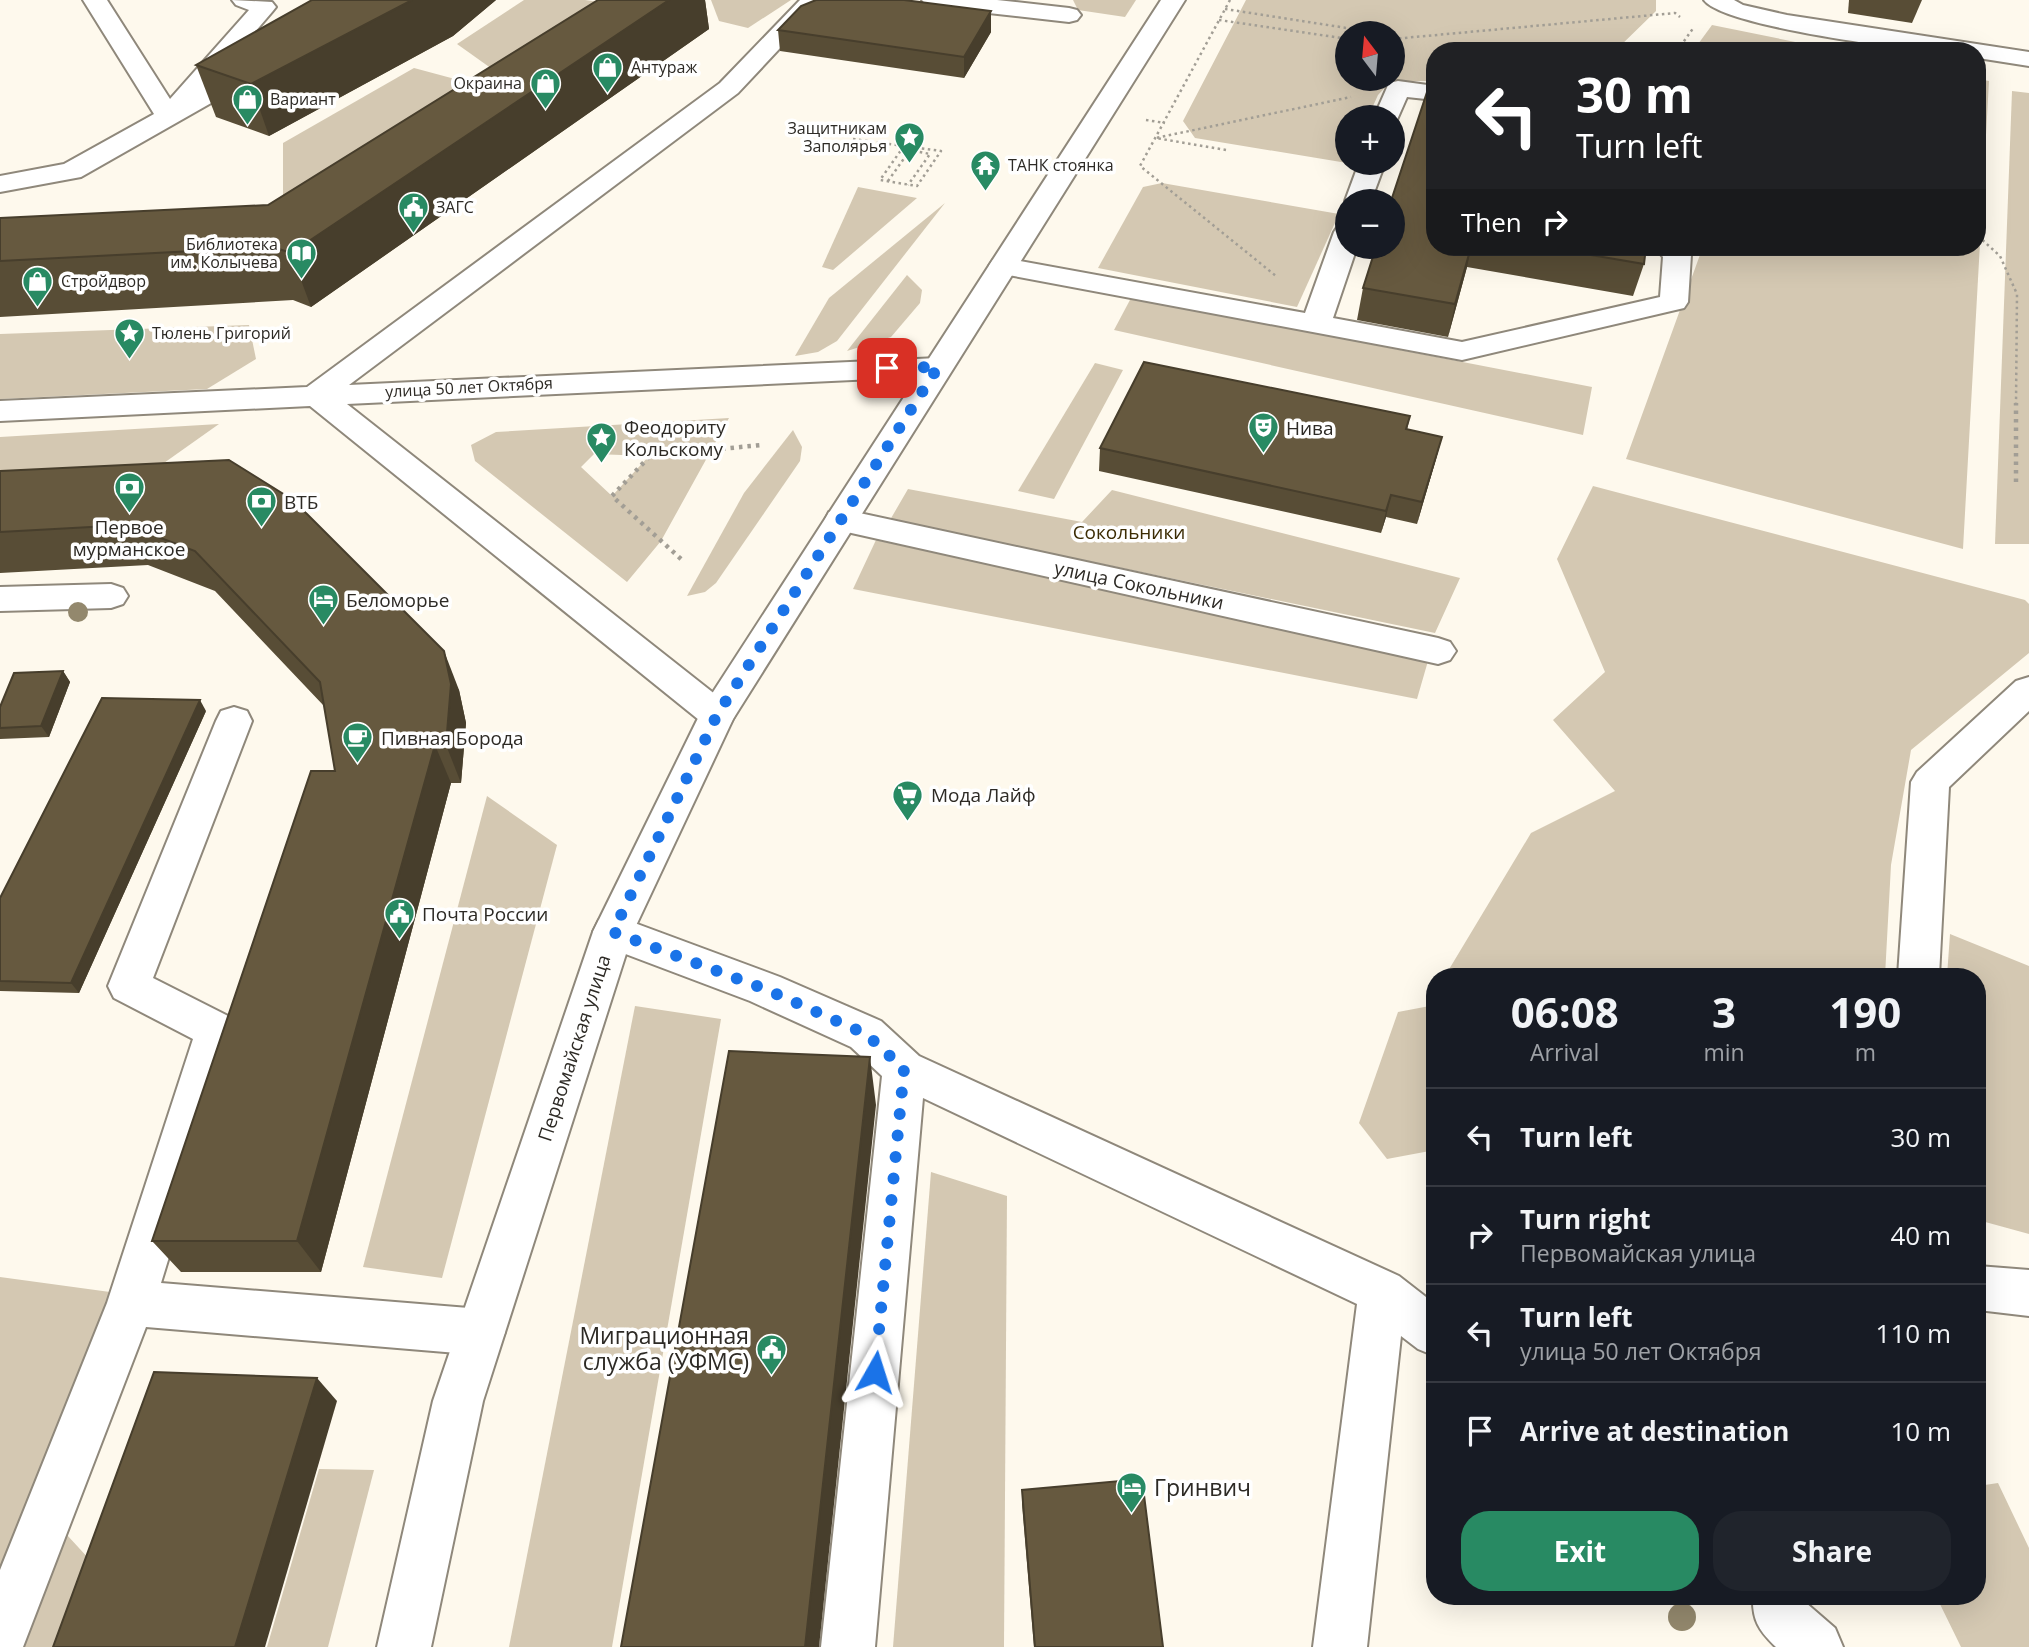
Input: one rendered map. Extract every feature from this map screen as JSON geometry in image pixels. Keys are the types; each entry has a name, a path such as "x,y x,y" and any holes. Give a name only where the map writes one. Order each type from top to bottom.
{"main road":[{"path":"95,0 168,116"},
{"path":"168,116 264,7 244,0"},
{"path":"717,715 316,395 729,88 813,0"},
{"path":"934,0 1069,15"},
{"name":"Первомайская улица","path":"404,1647 458,1402 613,932 717,715 1173,0"},
{"path":"1716,0 1735,10 1826,19 1933,42"},
{"path":"1986,53 2029,60"},
{"path":"0,184 72,171 272,58"},
{"path":"1405,89 1426,92"},
{"path":"1003,266 1318,318 1462,351 1674,302 1677,256"},
{"path":"1318,318 1339,259"},
{"name":"улица 50 лет Октября","path":"0,411 938,367"},
{"name":"улица Сокольники","path":"841,520 1438,651"},
{"path":"0,599 111,596"},
{"path":"1918,968 1930,782 2029,690"},
{"path":"0,1637 131,1303 217,1031 130,986 234,721"},
{"path":"613,932 765,989 866,1034 904,1069 1382,1292 1426,1326"},
{"path":"848,1647 904,1069"},
{"path":"1986,1289 2029,1293"},
{"path":"1340,1647 1382,1292"},
{"path":"131,1303 481,1332"},
{"path":"1779,1605 1779,1614 1816,1647"}],"path":[{"path":"1230,0 1140,166 1318,318"},
{"path":"1225,9 1335,26"},
{"path":"1405,38 1675,13 1703,33"},
{"path":"1219,20 1335,37"},
{"path":"1683,42 1694,27"},
{"path":"1156,138 1383,91"},
{"path":"1156,138 1226,150"},
{"path":"853,139 905,145 941,151 916,186 880,180 905,145"},
{"path":"888,181 910,150 930,154 908,185"},
{"path":"1986,243 2000,256 2017,294 2016,482"},
{"path":"681,559 612,496 650,456 761,445"}],"green space":[{"path":"524,0 585,0 614,4 516,86 457,44"},
{"path":"711,0 791,0 748,28 719,21"},
{"path":"1073,0 1136,0 1125,17 1078,10"},
{"path":"1246,0 1656,0 1656,11 1624,42 1426,42 1426,81 1405,81 1405,21 1335,21 1335,91 1382,91 1373,105 1335,105 1335,161 1195,138 1183,121"},
{"path":"1712,25 1796,42 1700,42"},
{"path":"414,68 507,93 283,233 283,143"},
{"path":"1986,80 1989,81 1986,135"},
{"path":"2012,91 2029,93 2029,544 1995,544"},
{"path":"1162,183 1335,213 1335,223 1297,307 1098,268 1143,187"},
{"path":"858,187 917,198 833,270 822,267"},
{"path":"945,203 837,341 818,352 795,356 829,298"},
{"path":"1700,256 1979,256 1963,549 1626,459"},
{"path":"907,275 922,290 920,303 891,337 847,351"},
{"path":"1131,298 1592,387 1583,435 1114,330"},
{"path":"249,325 256,359 207,389 0,399 0,334"},
{"path":"1095,363 1123,370 1054,499 1018,491"},
{"path":"729,418 661,541 627,582 475,461 471,445 496,432","holes":["594,454 649,456 612,496 581,467"]},
{"path":"219,424 123,492 0,498 0,437"},
{"path":"793,430 802,447 800,461 716,583 705,592 687,596 744,493"},
{"path":"1593,486 2025,600 2029,604 2029,653 1911,750 1891,865 1885,968 1450,968 1531,833 1615,791 1553,720 1605,672 1557,559"},
{"name":"Сокольники","path":"908,489 1082,522 1112,490 1460,578 1435,633 890,520"},
{"name":"Сокольники","path":"876,540 1428,661 1417,699 853,589"},
{"path":"487,796 557,845 442,1278 363,1267"},
{"path":"1950,934 2029,966 2029,1234 1986,1222 1986,968 1948,968"},
{"path":"635,1006 721,1019 612,1647 509,1647"},
{"path":"1426,1007 1426,1152 1387,1159 1359,1123 1398,1012"},
{"path":"931,1172 1007,1196 1004,1647 893,1647"},
{"path":"0,1277 110,1292 33,1498 113,1585 92,1647 0,1647"},
{"path":"319,1469 374,1470 328,1647 267,1647"},
{"path":"1998,1483 2029,1548 2029,1647 1961,1647 1940,1605 1986,1605 1986,1485"}],"building":[{"path":"312,0 412,0 251,84 196,65"},
{"path":"598,0 669,0 291,253 273,247 0,261 0,218 268,205"},
{"path":"816,0 904,0 991,11 964,57 778,30 801,6"},
{"path":"1426,95 1426,256 1468,256 1455,304 1363,288 1372,259 1405,259 1405,189 1395,189 1400,175 1405,175 1405,159"},
{"path":"1597,256 1645,256 1644,264"},
{"name":"Нива","path":"1144,362 1410,416 1406,429 1442,437 1422,502 1391,495 1386,511 1100,448"},
{"path":"229,460 293,500 444,651 451,684 446,745 435,745 297,1241 152,1241 311,771 335,771 320,682 195,551 127,525 0,532 0,471"},
{"path":"63,671 41,726 0,728 0,707 14,673"},
{"path":"102,698 200,700 71,983 0,981 0,898"},
{"name":"Миграционная служба (УФМС)","path":"729,1051 870,1057 805,1647 621,1647"},
{"path":"154,1372 317,1378 235,1647 53,1647"},
{"path":"1142,1479 1163,1647 1035,1647 1022,1490"}],"place":[{"name":"Антураж","path":"608,94"},
{"name":"Окраина","path":"545,110"},
{"name":"Вариант","path":"247,126"},
{"name":"Защитникам Заполярья","path":"910,164"},
{"name":"ТАНК стоянка","path":"985,192"},
{"name":"ЗАГС","path":"413,234"},
{"name":"Библиотека им. Колычева","path":"301,280"},
{"name":"Стройдвор","path":"38,308"},
{"name":"Тюлень Григорий","path":"129,360"},
{"name":"Нива","path":"1263,455"},
{"name":"Феодориту Кольскому","path":"601,465"},
{"name":"Первое мурманское","path":"129,515"},
{"name":"ВТБ","path":"261,529"},
{"name":"Беломорье","path":"323,627"},
{"name":"Пивная Борода","path":"358,765"},
{"name":"Мода Лайф","path":"908,822"},
{"name":"Почта России","path":"399,941"},
{"name":"Миграционная служба (УФМС)","path":"772,1376"},
{"name":"Гринвич","path":"1131,1515"}],"route":[{"path":"875,1372 904,1069 866,1034 765,989 613,932 717,715 938,367 887,368"}]}
